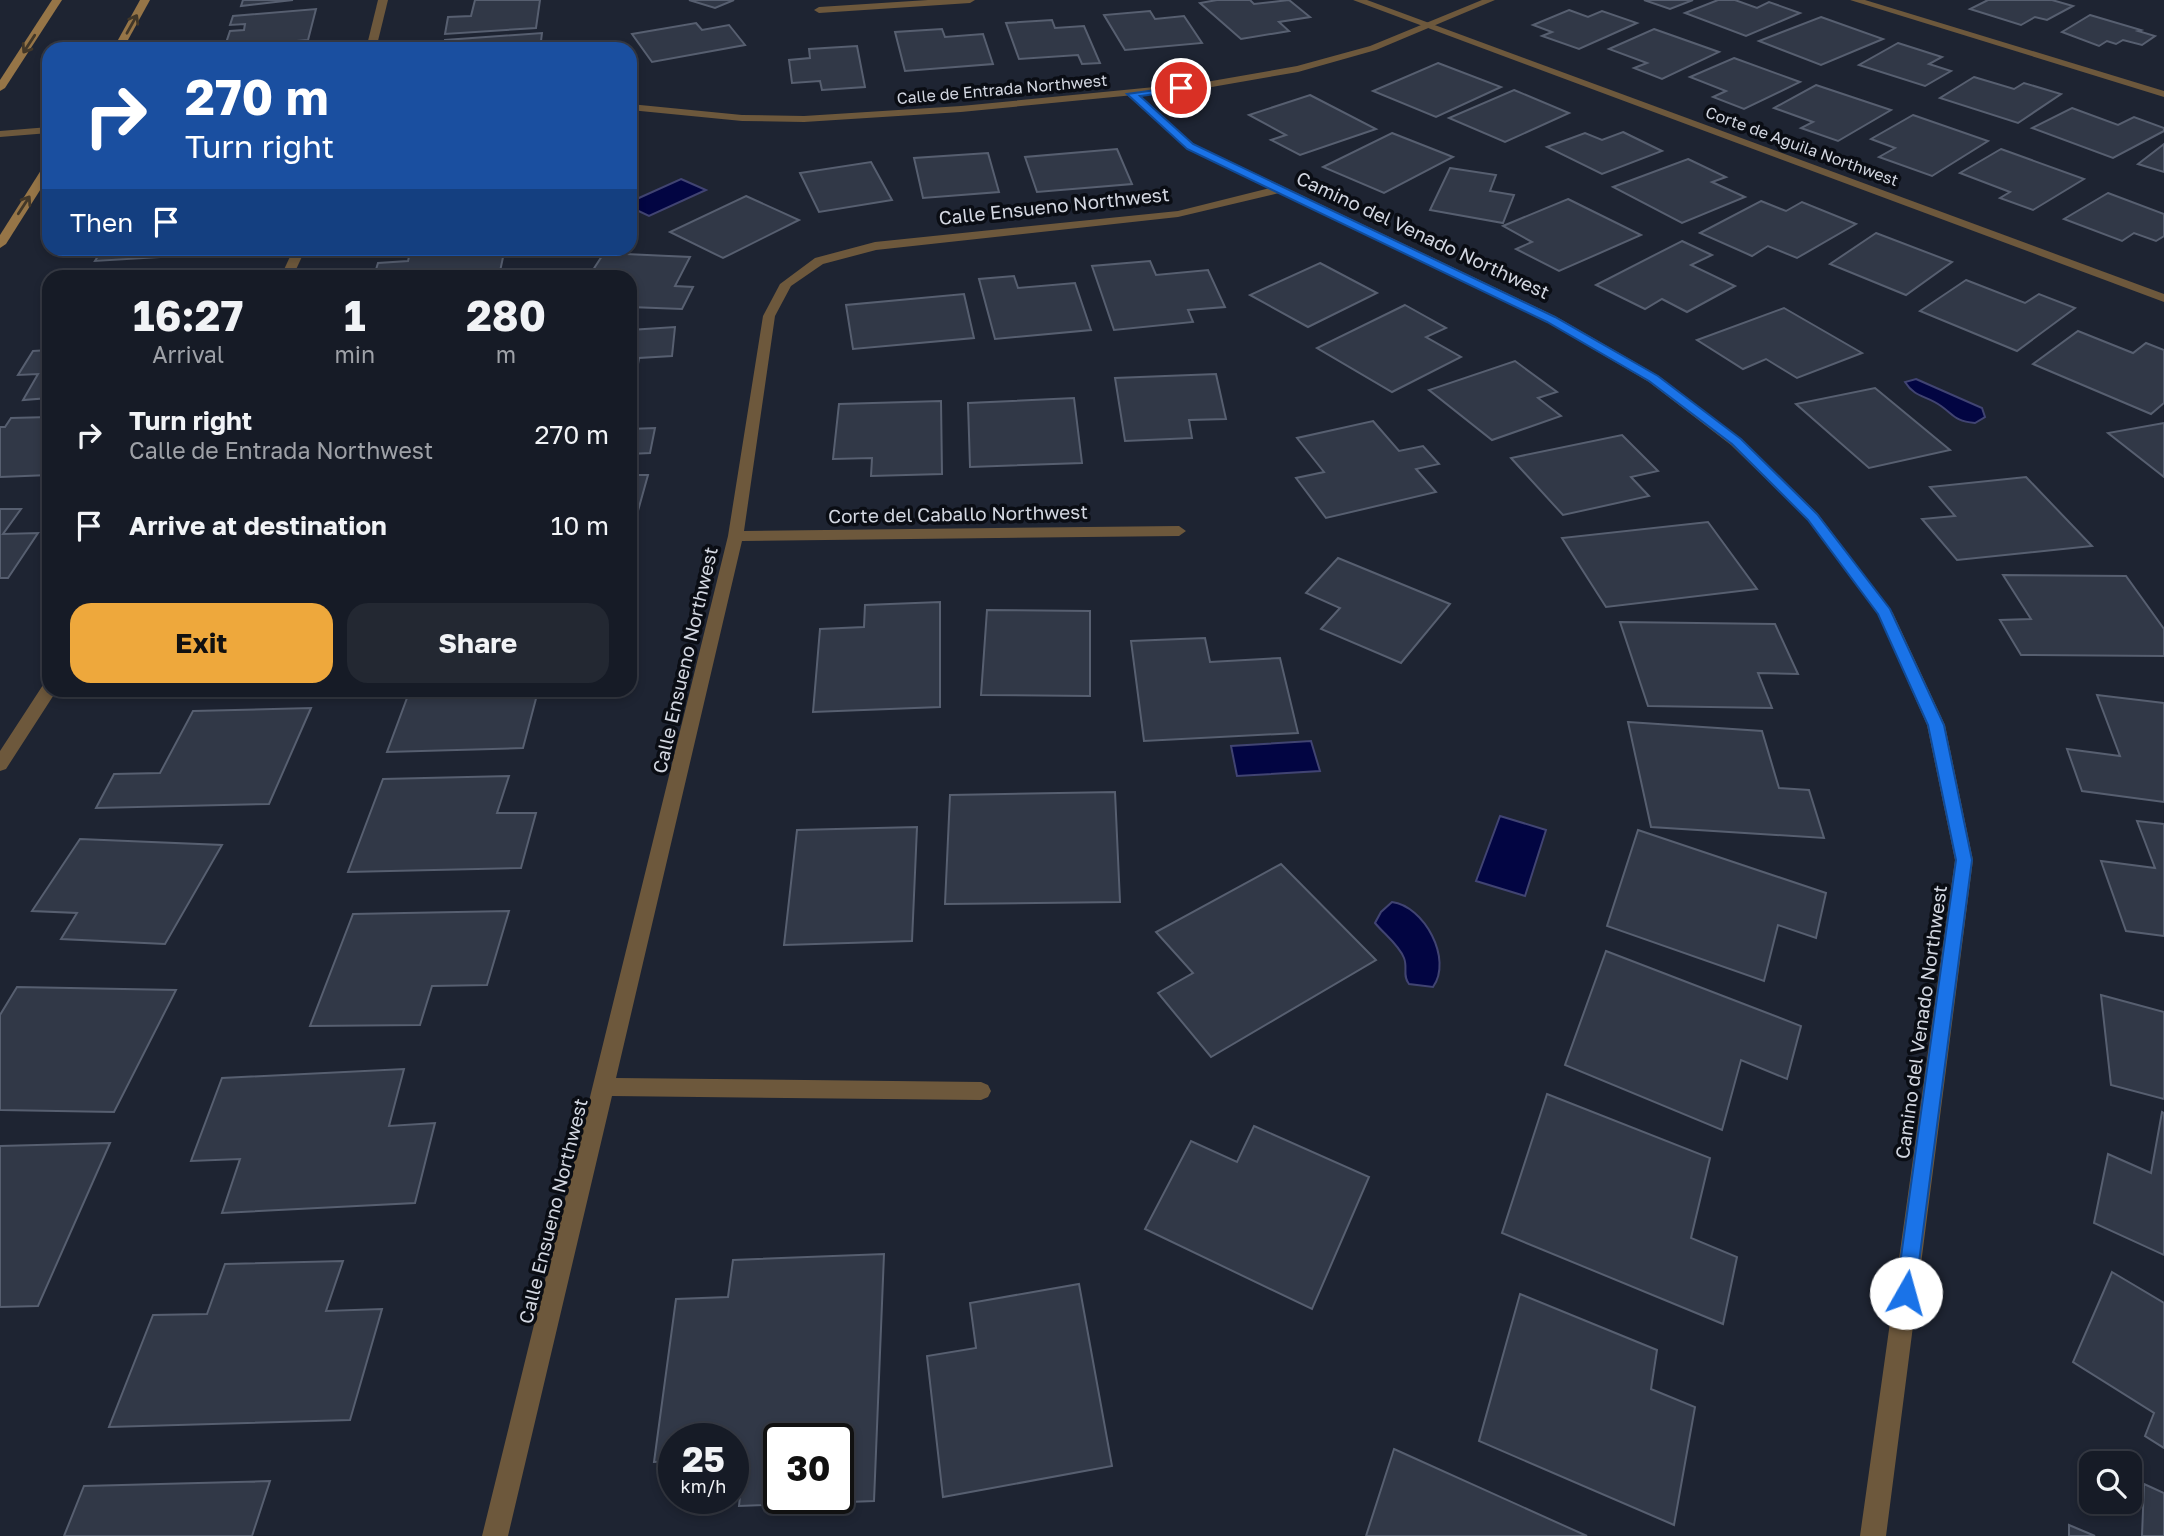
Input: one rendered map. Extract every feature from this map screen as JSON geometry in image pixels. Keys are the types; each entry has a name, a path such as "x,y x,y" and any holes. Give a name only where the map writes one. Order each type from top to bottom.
{"main road":[{"path":"0,88 57,0"},
{"path":"122,42 145,0"},
{"path":"0,244 42,178"}],"street":[{"path":"373,42 383,0"},
{"path":"819,10 970,0"},
{"name":"Corte de Aguila Northwest","path":"1358,0 2164,298"},
{"name":"Calle de Entrada Northwest","path":"637,108 742,118 804,119 1132,94 1206,85 1298,69 1373,48 1490,0"},
{"path":"1855,0 2164,94"},
{"name":"Camino del Venado Northwest","path":"1132,94 1190,146 1551,319 1654,379 1736,442 1813,517 1885,612 1936,725 1964,860 1873,1536"},
{"path":"0,134 42,131"},
{"name":"Calle Ensueno Northwest","path":"495,1536 736,537 769,316 786,284 819,261 875,246 1178,214 1277,190"},
{"name":"Corte del Caballo Northwest","path":"736,537 1180,531"},
{"path":"0,765 44,697"},
{"path":"605,1087 981,1091"}],"shaded area":[{"path":"681,179 706,190 649,216 637,210 637,199"},
{"path":"1916,379 1982,408 1985,417 1975,423 1959,419 1936,402 1917,394 1905,382"},
{"path":"1311,741 1320,771 1237,776 1231,746"},
{"path":"1500,816 1546,830 1525,896 1476,881"},
{"path":"1392,902 1415,913 1432,936 1440,962 1433,987 1409,984 1402,953 1375,923 1381,912"}],"building":[{"path":"243,0 293,0 241,6"},
{"path":"475,0 540,0 536,28 445,34 448,17 471,16"},
{"path":"689,0 734,0 715,8"},
{"path":"1250,0 1254,4 1289,0 1310,17 1279,22 1289,31 1241,39 1200,3"},
{"path":"1644,0 1693,0 1670,9"},
{"path":"1718,0 1735,0 1757,8 1769,2 1800,13 1746,36 1685,13"},
{"path":"1988,0 2052,0 2073,6 2047,20 2035,17 2021,25 1970,9"},
{"path":"316,9 308,40 286,42 226,42 230,31 244,30 245,24 230,25 233,16"},
{"path":"1569,10 1588,17 1602,11 1637,23 1579,49 1542,36 1552,32 1533,25"},
{"path":"1150,11 1155,19 1184,16 1202,43 1125,50 1104,15"},
{"path":"2090,15 2155,36 2142,45 2123,40 2116,44 2107,41 2099,46 2062,32"},
{"path":"1821,17 1883,39 1821,65 1759,41"},
{"path":"1052,20 1055,28 1084,26 1100,63 1082,64 1078,55 1019,59 1006,23"},
{"path":"696,23 702,30 729,25 745,45 652,62 632,34"},
{"path":"942,29 945,37 983,34 993,64 905,71 895,32"},
{"path":"1654,29 1719,52 1662,79 1634,68 1647,63 1609,49"},
{"path":"542,33 541,42 445,40"},
{"path":"1898,43 1942,57 1929,64 1951,71 1925,86 1859,65"},
{"path":"857,46 865,87 822,90 820,81 792,83 789,60 810,58 809,49"},
{"path":"1734,58 1800,82 1744,109 1713,97 1726,91 1690,77"},
{"path":"1438,63 1501,87 1436,117 1373,91"},
{"path":"1974,77 2014,89 2024,83 2061,94 2018,123 1940,98"},
{"path":"1816,85 1891,110 1838,141 1801,128 1813,122 1774,108"},
{"path":"1514,90 1569,113 1505,142 1449,118"},
{"path":"1310,95 1376,129 1300,155 1271,140 1286,135 1249,115"},
{"path":"2072,108 2118,125 2134,117 2164,128 2164,131 2113,158 2032,128"},
{"path":"1913,115 1988,141 1932,176 1879,157 1895,148 1871,139"},
{"path":"1623,132 1662,151 1602,174 1547,147 1585,133 1602,140"},
{"path":"1392,133 1453,157 1384,193 1323,167"},
{"path":"2164,144 2164,172 2138,164"},
{"path":"1117,149 1132,184 1037,192 1025,157"},
{"path":"2001,149 2084,179 2033,210 2000,198 2010,192 1960,173"},
{"path":"988,153 999,192 923,198 914,158"},
{"path":"1688,159 1726,177 1712,182 1745,197 1682,223 1613,187"},
{"path":"871,162 892,200 819,212 800,173"},
{"path":"1450,168 1496,175 1490,191 1514,195 1503,223 1430,210"},
{"path":"2108,193 2164,214 2164,236 2156,241 2134,233 2122,241 2064,219"},
{"path":"746,196 799,220 723,258 670,232"},
{"path":"1568,199 1641,235 1559,271 1516,249 1532,242 1503,226"},
{"path":"1761,201 1786,211 1802,202 1856,224 1797,258 1768,246 1752,256 1700,233"},
{"path":"1876,233 1952,262 1906,295 1830,264"},
{"path":"1682,241 1712,255 1691,265 1735,286 1687,312 1662,299 1645,309 1596,285"},
{"path":"98,256 177,256 95,261"},
{"path":"409,256 503,256 500,270 376,270 378,263 408,261"},
{"path":"602,256 690,257 675,286 693,287 682,309 637,307 637,270 593,270"},
{"path":"1150,261 1156,275 1208,270 1225,307 1188,310 1193,322 1114,330 1092,266"},
{"path":"1320,263 1377,293 1308,327 1250,295"},
{"path":"1014,276 1018,288 1075,283 1091,330 995,339 979,279"},
{"path":"1966,280 2025,303 2039,294 2075,308 2017,351 1920,311"},
{"path":"964,294 974,338 853,349 846,305"},
{"path":"1405,305 1446,328 1426,337 1461,357 1392,392 1317,348"},
{"path":"1784,308 1862,353 1797,378 1766,359 1743,369 1697,340"},
{"path":"675,327 672,356 639,358 637,370 637,330"},
{"path":"2078,331 2133,353 2146,343 2164,350 2164,403 2151,414 2033,364"},
{"path":"42,350 42,399 23,400 38,374 18,375 33,351"},
{"path":"1515,361 1557,392 1538,398 1561,416 1492,440 1429,390"},
{"path":"1216,374 1226,419 1189,420 1192,438 1125,441 1115,378"},
{"path":"1875,388 1950,450 1869,468 1796,404"},
{"path":"1074,398 1082,463 970,467 968,403"},
{"path":"941,401 942,474 871,476 872,458 833,459 839,404"},
{"path":"42,417 42,475 0,477 0,427 5,427 11,418"},
{"path":"1373,421 1399,451 1423,446 1439,464 1416,469 1436,492 1326,518 1296,478 1324,472 1297,438"},
{"path":"2164,423 2164,477 2108,433"},
{"path":"655,428 650,453 637,454 637,429"},
{"path":"1622,435 1658,471 1631,477 1649,496 1563,515 1511,458"},
{"path":"637,475 648,475 637,514"},
{"path":"2026,477 2092,546 1957,560 1922,519 1955,516 1930,487"},
{"path":"0,509 21,509 3,534 38,533 8,578 0,578"},
{"path":"1708,522 1757,589 1606,607 1562,538"},
{"path":"1338,558 1450,604 1401,663 1321,629 1340,608 1306,593"},
{"path":"2003,575 2126,576 2164,629 2164,656 2021,655 2000,620 2031,619"},
{"path":"940,602 940,707 813,712 820,629 864,627 865,605"},
{"path":"987,610 1090,611 1090,696 981,695"},
{"path":"1620,622 1775,624 1798,674 1758,673 1772,708 1648,706"},
{"path":"1205,638 1210,662 1280,658 1298,733 1144,741 1131,641"},
{"path":"2097,695 2164,703 2164,802 2082,791 2067,749 2120,756"},
{"path":"407,697 536,697 523,748 387,752"},
{"path":"311,708 269,804 96,808 114,774 160,773 193,711"},
{"path":"1628,722 1762,731 1779,788 1809,790 1824,838 1651,827"},
{"path":"509,776 497,813 536,813 521,868 348,872 383,779"},
{"path":"1115,792 1120,902 945,904 950,795"},
{"path":"2137,821 2164,824 2164,936 2126,931 2101,861 2155,868"},
{"path":"917,827 912,941 784,945 797,830"},
{"path":"1638,830 1826,893 1816,938 1778,925 1764,981 1607,926"},
{"path":"80,839 222,845 165,944 61,939 77,913 32,911"},
{"path":"1281,864 1376,960 1211,1057 1158,993 1193,973 1156,932"},
{"path":"509,911 487,985 432,986 420,1025 310,1026 353,914"},
{"path":"1606,951 1801,1026 1787,1079 1741,1060 1722,1130 1565,1065"},
{"path":"17,987 176,990 114,1112 0,1110 0,1015"},
{"path":"2101,995 2164,1012 2164,1099 2111,1085"},
{"path":"404,1069 389,1126 435,1123 415,1203 222,1213 240,1159 191,1161 222,1078"},
{"path":"1547,1094 1710,1158 1691,1238 1737,1257 1723,1324 1502,1233"},
{"path":"2162,1112 2164,1255 2094,1223 2108,1154 2151,1173"},
{"path":"1254,1126 1369,1177 1312,1309 1145,1229 1191,1141 1237,1162"},
{"path":"110,1143 38,1306 0,1307 0,1146"},
{"path":"884,1254 874,1501 854,1502 854,1423 763,1423 763,1505 749,1506 749,1423 659,1423 676,1299 728,1297 733,1260"},
{"path":"343,1261 326,1311 382,1309 350,1420 109,1427 153,1315 207,1314 225,1264"},
{"path":"2112,1272 2164,1303 2164,1448 2145,1436 2154,1413 2073,1362"},
{"path":"1079,1284 1112,1466 943,1497 927,1356 976,1348 970,1303"},
{"path":"1520,1294 1657,1350 1651,1389 1695,1407 1674,1525 1479,1441"},
{"path":"658,1432 658,1462 654,1462"},
{"path":"1394,1449 1587,1536 1366,1536"},
{"path":"270,1481 252,1536 64,1536 84,1486"},
{"path":"2144,1484 2164,1493 2164,1536 2142,1536"},
{"path":"2069,1525 2095,1536 2069,1536"}],"route":[{"path":"1181,88 1132,94 1190,146 1551,319 1654,379 1736,442 1813,517 1885,612 1936,725 1964,860 1906,1293"}]}
